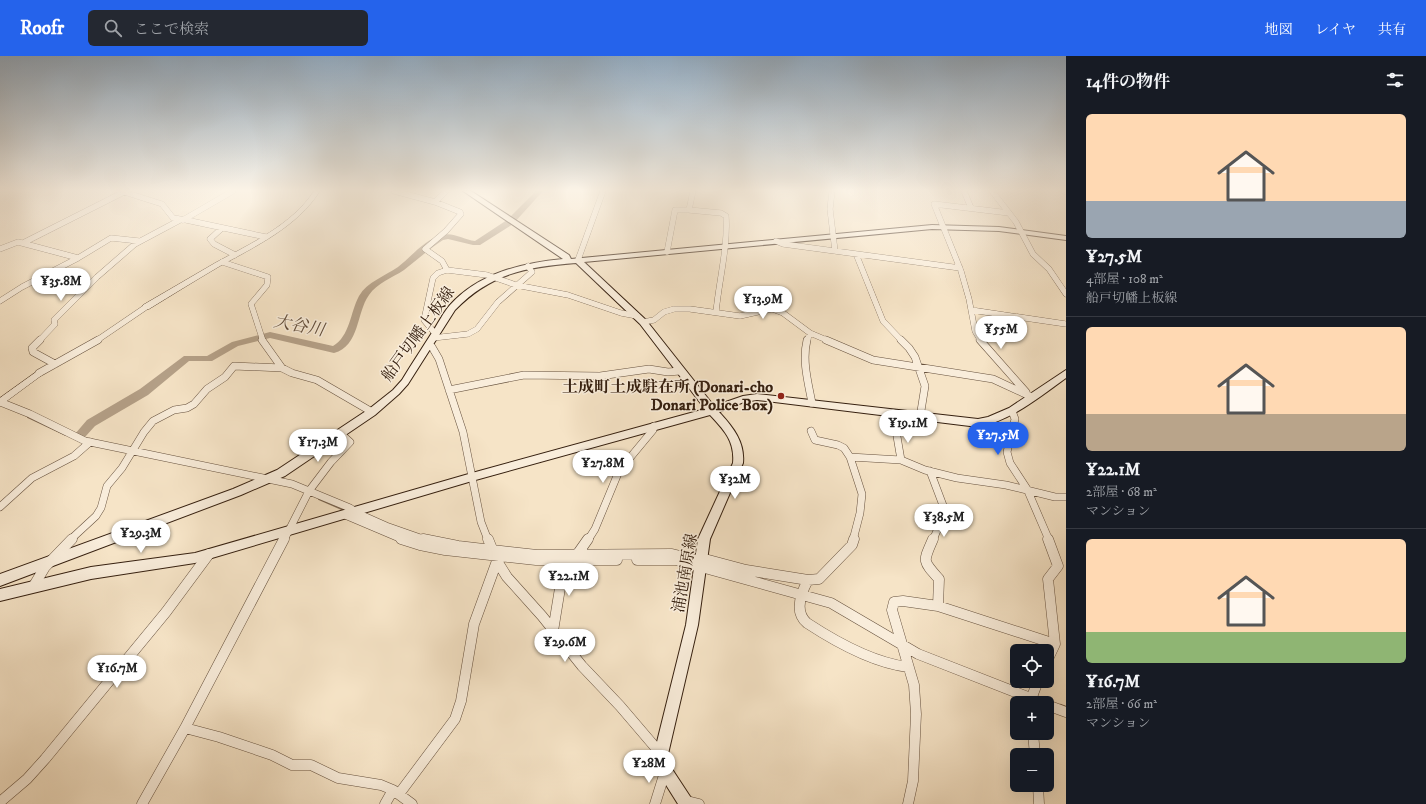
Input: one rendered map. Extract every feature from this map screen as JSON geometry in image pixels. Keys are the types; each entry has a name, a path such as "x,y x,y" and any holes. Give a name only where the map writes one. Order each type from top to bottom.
{"main road":[{"name":"浦池南原線","path":"519,226 566,257 573,260 640,319 734,438 738,453 738,463 704,539 692,625 661,754 666,772 686,802"},
{"name":"船戸切幡上板線","path":"0,580 237,492 268,479 295,464 372,412 396,392 405,382 452,308 460,299 469,291 493,277 511,270 528,266 573,260 943,227 987,227 1066,238"},
{"path":"3,597 33,587 92,573 195,558 287,533 350,513 654,426 712,411 743,399 756,397 978,423 1012,411 1029,395 1066,373"}],"street":[{"path":"24,243 37,234 54,226"},
{"path":"55,364 33,352 32,348 55,324 54,320 75,301 105,268 139,241 171,226"},
{"path":"208,226 266,237"},
{"path":"0,403 39,373 103,337 146,307 266,237 280,226"},
{"path":"447,270 442,261 425,249 450,226"},
{"path":"573,260 588,226"},
{"path":"667,252 671,226"},
{"path":"716,312 719,280 726,246 726,226"},
{"path":"833,226 835,251"},
{"path":"1018,226 1033,254 1049,269 1066,294"},
{"path":"943,227 960,268 968,294 976,336 1029,395"},
{"path":"221,229 210,239 214,244 235,255"},
{"path":"0,301 22,287 78,258 111,238 139,241"},
{"path":"776,241 783,244 960,268"},
{"path":"0,249 12,243 18,242 78,258"},
{"path":"856,254 883,321 909,348 915,357 925,386 920,417"},
{"path":"222,262 239,269 264,274 268,277 268,282 264,290 251,302 261,338 282,368"},
{"path":"432,339 463,335 477,329 498,302 532,272 528,266"},
{"path":"661,754 507,577 495,555 482,522 463,432 439,359 432,347 433,331 426,326 424,320 433,278 438,273 447,270 493,277 516,285 568,295 640,319 654,320 664,312 674,310 690,309 740,316 772,309 783,314 810,333 873,360 993,379 1029,395"},
{"path":"971,310 1066,324"},
{"path":"810,333 805,342 806,368 812,403"},
{"path":"33,587 38,575 49,562 96,516 101,508 107,486 132,453 144,432 153,421 174,410 186,408 194,404 207,389 225,377 234,366 282,368 292,373 317,380 372,412"},
{"path":"449,390 524,375 600,376 642,369 680,371"},
{"path":"0,403 9,404 73,436 90,442 132,453 292,484 393,536 420,545 445,550 495,555 665,559 700,562 808,580 819,579 852,545 860,513 862,494 850,457 844,448 838,445 815,440 811,431"},
{"path":"908,804 913,781 916,714 914,685 900,642 892,610 894,602 903,601 938,606 1055,644 1048,578 1058,566 1055,554 1027,489 1010,463 1007,452 1015,419 1012,411"},
{"path":"893,413 901,460"},
{"path":"553,631 562,576 595,529 619,471 653,430 654,426"},
{"path":"142,804 185,728 308,493 331,462 350,442 340,433"},
{"path":"0,507 32,478 74,456 90,442"},
{"path":"850,457 901,460 930,471 957,478 1066,497"},
{"path":"930,471 944,508 925,558 926,564 939,579 938,606"},
{"path":"0,802 27,779 45,760 166,612 209,554"},
{"path":"385,804 455,719 461,701 474,624 495,555"},
{"path":"700,562 802,592 844,609 900,642 942,664 1026,696"},
{"path":"808,580 802,592 800,611 802,619 812,626 865,654 885,662 908,668"},
{"path":"1054,708 1066,712"},
{"path":"185,728 219,737 272,755 292,765 311,765 338,778 381,785 396,792 412,804"},
{"path":"655,804 666,772"},
{"path":"1038,792 1039,804"},
{"path":"686,802 698,804"}],"waterway":[{"name":"大谷川","path":"81,434 91,423 144,392 187,358 209,359 235,344 270,335 334,350 341,346 346,340 353,326 364,295 372,287 444,237 477,243 504,226"},
{"path":"28,417 66,435"},
{"path":"319,499 344,510"},
{"path":"1060,705 1066,707"}],"place":[{"name":"土成町土成駐在所 (Donari-cho Donari Police Box)","path":"781,396"}]}
